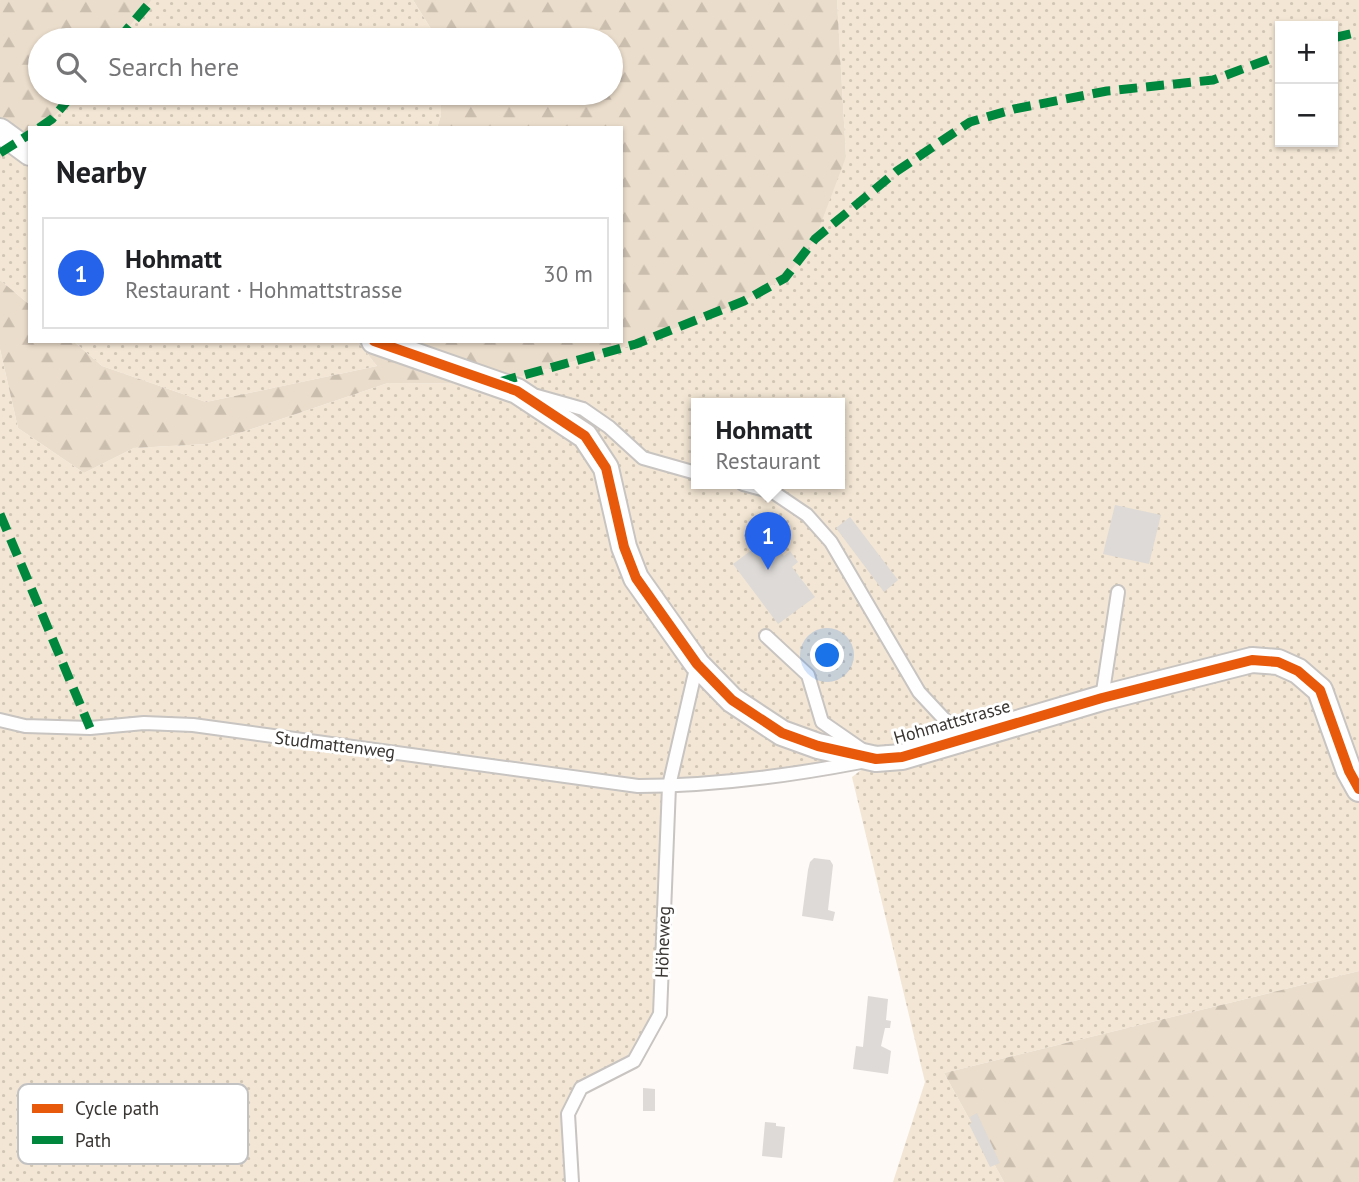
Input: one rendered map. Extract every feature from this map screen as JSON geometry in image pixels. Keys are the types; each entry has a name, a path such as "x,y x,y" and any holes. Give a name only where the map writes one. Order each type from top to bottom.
{"street":[{"path":"0,131 28,152"},
{"name":"Hohmattstrasse","path":"380,343 517,391 585,436 606,468 624,547 636,578 697,664 732,700 782,733 818,746 876,758 902,757 1102,698 1252,660 1278,662 1298,671 1320,690 1349,771 1359,789"}],"lane":[{"name":"Hohmattstrasse","path":"517,391 583,409 609,427 643,458 691,472"},
{"name":"Hohmattstrasse","path":"762,489 774,492 807,515 831,542 919,692 946,720 970,735"},
{"path":"1102,698 1118,592"},
{"path":"765,636 808,675 822,722 876,758"},
{"name":"Höheweg","path":"572,1182 568,1114 581,1088 634,1061 660,1014 669,786 697,664"},
{"name":"Studmattenweg","path":"0,720 25,726 90,728 144,723 193,725 638,786 669,786 812,771 876,758"}],"shaded area":[{"path":"152,0 413,0 430,28 128,28"},
{"path":"837,0 1359,0 1359,971 944,1073 1004,1182 893,1182 925,1082 852,777 874,760 669,786 660,1014 634,1061 581,1088 568,1113 572,1182 0,1182 0,349 18,428 84,473 134,448 207,444 388,383 495,384 636,344 744,301 785,278 846,157"},
{"path":"64,105 441,105 438,126 42,126"},
{"path":"28,135 28,303 0,280 0,159"},
{"path":"75,343 359,343 377,366 206,402 102,366"}],"green space":[{"path":"0,0 152,0 128,28 28,28 28,105 64,105 50,121 39,126 28,126 28,135 0,159"},
{"path":"413,0 837,0 846,157 815,239 785,278 744,301 636,344 495,384 388,383 207,444 134,448 84,473 18,428 0,349 0,280 28,303 28,343 75,343 102,366 206,402 377,366 359,343 623,343 623,126 438,126 441,105 623,105 623,28 430,28"},
{"path":"1359,971 1359,1182 1004,1182 944,1073"}],"building":[{"path":"1115,505 1161,515 1149,564 1103,554"},
{"path":"850,517 898,580 884,592 836,528"},
{"path":"769,537 784,556 790,551 798,562 792,567 815,597 778,624 733,564"},
{"path":"814,858 830,860 833,865 828,910 835,912 833,921 802,916 808,870"},
{"path":"868,996 888,999 886,1020 891,1021 890,1028 885,1028 881,1046 891,1051 888,1074 853,1069 856,1046 863,1047"},
{"path":"643,1088 655,1089 655,1111 643,1111"},
{"path":"977,1113 1000,1163 990,1167 969,1124 972,1123 970,1117"},
{"path":"765,1122 785,1127 782,1158 762,1156"}],"marked path":[{"path":"128,28 152,0"},
{"path":"1338,37 1359,32"},
{"path":"499,382 636,344 744,301 785,278 815,239 897,171 970,122 1014,109 1107,91 1213,80 1275,57"},
{"path":"42,126 64,105"},
{"path":"0,153 28,135"},
{"path":"0,514 90,728"}],"cycle path":[{"path":"380,343 517,391 585,436 606,468 624,547 636,578 697,664 732,700 782,733 818,746 876,759 902,757 1102,698 1252,660 1278,662 1298,671 1320,690 1349,771 1359,789"}],"place":[{"name":"Hohmatt","path":"768,570"}]}
